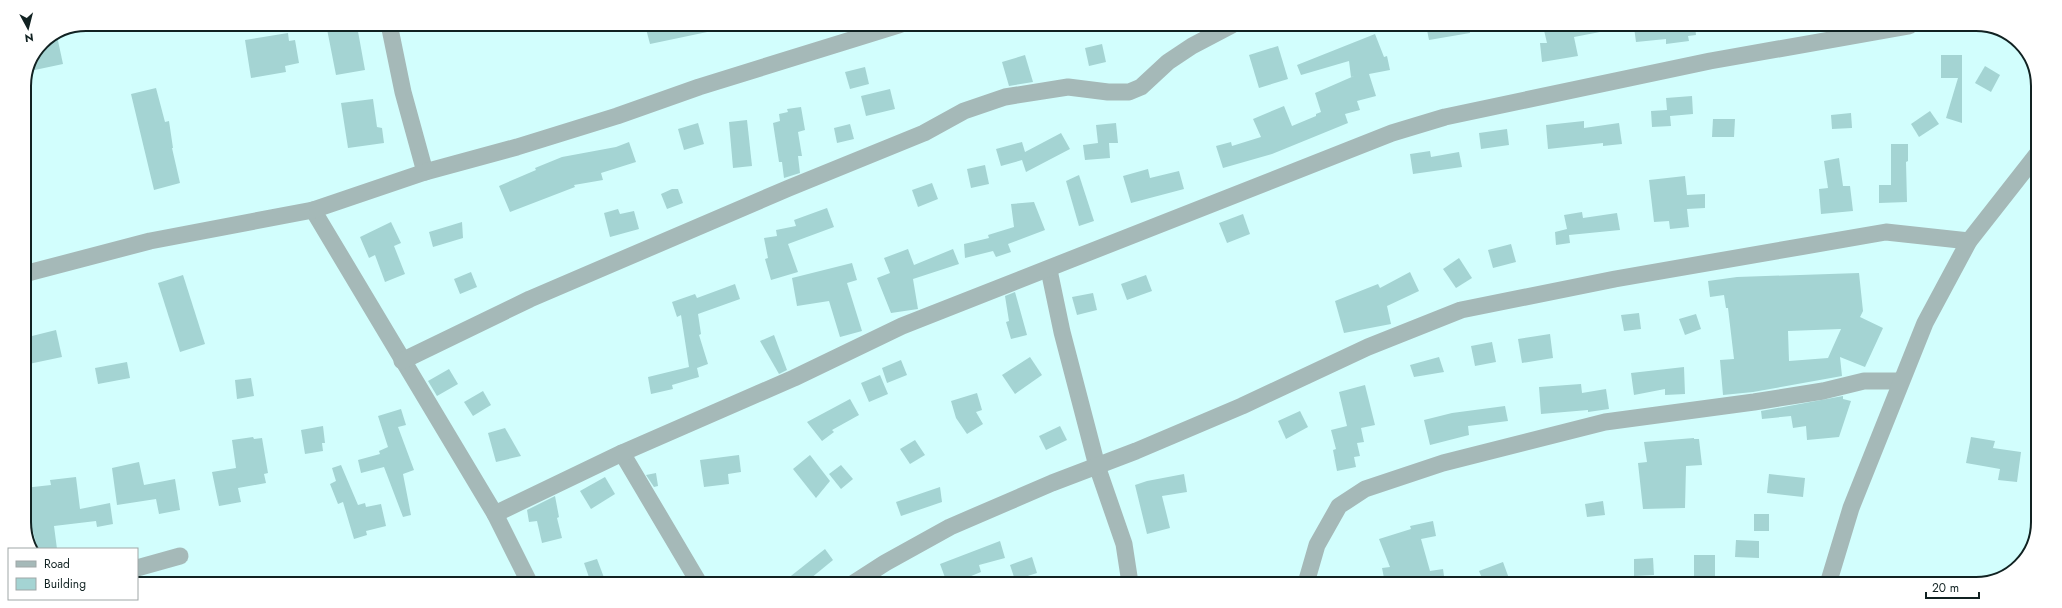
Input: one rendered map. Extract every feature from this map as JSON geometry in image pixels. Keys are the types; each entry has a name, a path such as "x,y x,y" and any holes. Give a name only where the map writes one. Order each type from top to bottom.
{"street":[{"path":"390,31 403,92 425,172"},
{"path":"31,272 150,242 313,210 425,172 524,145 617,116 706,85 880,31"},
{"path":"402,360 530,299 788,188 924,133 964,111 1005,97 1068,87 1108,92 1129,92 1141,87 1168,62 1192,46 1221,31"},
{"path":"495,514 622,453 794,378 902,326 1049,270 1392,133 1445,117 1710,61 1881,31"},
{"path":"1830,577 1851,508 1900,381 1925,323 1969,241 2031,162"},
{"path":"313,210 495,514 526,577"},
{"path":"863,577 885,563 950,527 1052,483 1242,406 1368,347 1461,310 1615,279 1886,232 1969,241"},
{"path":"1049,270 1062,332 1097,466 1124,544 1129,577"},
{"path":"1308,577 1317,545 1339,506 1365,488 1443,463 1605,422 1754,402 1823,391 1864,381 1900,381"},
{"path":"622,453 695,577"},
{"path":"138,568 180,556"}],"building":[{"path":"327,31 358,31 365,70 336,75"},
{"path":"647,31 712,31 650,44"},
{"path":"1427,31 1470,31 1470,33 1429,40"},
{"path":"1544,31 1600,31 1574,37 1578,56 1542,62 1540,43 1547,43"},
{"path":"1635,31 1696,31 1696,35 1688,36 1689,41 1666,44 1666,39 1636,42"},
{"path":"288,33 289,41 295,40 299,63 285,66 286,72 251,78 245,40"},
{"path":"1375,34 1384,57 1387,56 1390,70 1369,74 1376,96 1357,101 1360,110 1345,114 1348,123 1272,154 1223,168 1216,146 1231,142 1232,146 1261,137 1253,119 1284,106 1292,126 1316,116 1316,114 1321,112 1315,93 1354,76 1351,77 1349,61 1301,75 1297,65"},
{"path":"58,39 63,64 33,70 40,55"},
{"path":"1102,44 1106,62 1089,66 1085,48"},
{"path":"1278,46 1288,79 1259,88 1249,55"},
{"path":"1025,55 1033,82 1009,86 1002,62"},
{"path":"1941,55 1962,55 1962,123 1946,118 1958,78 1941,78"},
{"path":"1985,66 2000,75 1991,92 1975,83"},
{"path":"865,67 869,84 850,89 845,72"},
{"path":"156,88 165,122 169,121 172,148 180,183 154,190 131,94"},
{"path":"890,89 895,109 866,116 861,96"},
{"path":"1692,96 1693,114 1670,116 1671,126 1652,127 1651,111 1667,110 1666,98"},
{"path":"373,99 377,127 382,128 384,143 348,148 341,103"},
{"path":"801,107 805,130 798,132 802,156 798,156 800,173 784,178 782,162 779,162 773,123 780,121 779,114 788,112 787,109"},
{"path":"1930,111 1939,124 1919,137 1911,124"},
{"path":"1851,113 1852,128 1832,129 1831,115"},
{"path":"1713,119 1735,119 1734,137 1712,137"},
{"path":"747,120 752,166 733,168 729,122"},
{"path":"1584,121 1584,128 1619,123 1622,144 1603,146 1603,143 1548,149 1546,125"},
{"path":"698,123 704,144 684,150 678,129"},
{"path":"1116,123 1118,143 1109,143 1110,158 1085,160 1083,145 1098,143 1096,125"},
{"path":"850,124 854,139 837,143 834,128"},
{"path":"1507,129 1509,145 1481,149 1479,133"},
{"path":"1061,133 1070,149 1026,172 1022,160 1001,166 996,149 1022,142 1025,152"},
{"path":"629,142 636,162 601,173 603,180 574,185 575,187 510,212 499,186 536,170 535,168 562,157 616,147"},
{"path":"1891,144 1908,144 1908,161 1906,162 1907,202 1879,203 1879,185 1891,185"},
{"path":"1430,151 1431,157 1459,152 1462,167 1413,174 1410,154"},
{"path":"1839,158 1843,186 1850,186 1853,211 1821,214 1819,189 1828,188 1824,161"},
{"path":"985,165 989,184 971,188 967,169"},
{"path":"1148,169 1150,178 1179,171 1184,189 1131,203 1123,176"},
{"path":"1079,175 1094,221 1079,226 1066,181"},
{"path":"1685,176 1687,195 1705,194 1705,208 1687,209 1689,227 1670,229 1669,221 1654,222 1649,180"},
{"path":"932,183 938,199 918,207 912,190"},
{"path":"672,189 678,189 683,203 667,209 661,194"},
{"path":"1034,202 1045,230 1008,244 1011,252 996,257 993,251 965,258 964,244 989,238 988,235 1014,227 1011,204"},
{"path":"827,208 834,227 788,244 798,272 771,280 765,259 768,258 764,238 777,236 776,230 796,226 794,220"},
{"path":"618,209 620,214 634,211 639,229 610,237 604,213"},
{"path":"1582,212 1583,218 1617,213 1620,230 1569,235 1570,243 1556,245 1555,232 1567,229 1564,215"},
{"path":"1243,214 1250,234 1227,243 1219,223"},
{"path":"391,222 401,243 394,246 405,274 385,282 375,255 369,258 360,237"},
{"path":"462,222 463,238 433,247 429,232"},
{"path":"1511,244 1516,262 1493,268 1488,250"},
{"path":"908,249 914,265 953,249 959,264 913,279 918,309 891,313 877,278 890,273 884,258"},
{"path":"1459,258 1472,278 1456,288 1443,269"},
{"path":"852,263 857,280 847,283 862,331 840,337 829,301 797,306 792,278"},
{"path":"471,272 477,287 460,294 454,279"},
{"path":"1410,272 1419,291 1387,306 1391,324 1344,333 1335,301 1378,284 1380,288"},
{"path":"1859,273 1863,311 1860,317 1883,328 1865,367 1840,357 1842,376 1753,392 1723,395 1720,360 1734,359 1728,308 1726,308 1724,295 1710,297 1708,281 1737,277","holes":["1841,329 1828,358 1789,361 1788,331"]},
{"path":"183,275 205,344 180,352 158,283"},
{"path":"1146,275 1152,291 1127,300 1121,284"},
{"path":"735,284 740,299 698,314 701,334 699,335 708,364 697,368 699,377 672,385 673,389 651,394 648,377 689,367 681,315 677,317 672,302 695,294 697,298"},
{"path":"1015,292 1027,335 1011,339 1006,322 1009,321 1005,296"},
{"path":"1093,293 1097,310 1077,315 1072,297"},
{"path":"1639,313 1641,329 1624,331 1621,315"},
{"path":"1696,314 1701,329 1685,335 1679,319"},
{"path":"56,330 62,357 31,364 31,336"},
{"path":"1550,334 1553,358 1522,363 1518,339"},
{"path":"774,335 787,370 779,374 760,341"},
{"path":"1492,342 1496,362 1475,366 1471,346"},
{"path":"1030,357 1042,375 1015,394 1002,375"},
{"path":"1439,357 1444,372 1414,377 1410,365"},
{"path":"901,360 907,375 887,383 882,368"},
{"path":"127,362 130,378 98,384 95,368"},
{"path":"1684,367 1685,394 1665,395 1665,389 1634,395 1631,373"},
{"path":"449,369 458,384 437,396 428,381"},
{"path":"880,375 888,394 869,402 861,383"},
{"path":"251,378 254,396 237,399 235,380"},
{"path":"1581,384 1582,393 1606,389 1609,409 1588,412 1588,410 1541,414 1539,387"},
{"path":"1365,385 1375,425 1361,428 1364,442 1357,443 1360,456 1354,457 1356,467 1337,471 1333,450 1336,449 1331,430 1347,426 1339,392"},
{"path":"483,391 491,405 473,416 464,402"},
{"path":"977,393 982,410 976,412 983,424 967,434 956,418 951,401"},
{"path":"1843,396 1843,399 1851,401 1839,437 1807,440 1806,426 1793,428 1791,416 1762,419 1761,411"},
{"path":"850,399 859,415 832,430 834,432 822,441 807,422"},
{"path":"1505,406 1508,421 1468,426 1469,435 1430,445 1424,420 1452,413"},
{"path":"401,409 406,425 398,427 414,470 403,474 411,515 403,517 384,467 361,473 358,460 380,454 379,451 388,447 378,416"},
{"path":"1300,411 1308,427 1286,439 1278,421"},
{"path":"323,426 325,443 322,443 323,451 305,454 301,430"},
{"path":"1060,426 1067,440 1046,450 1039,436"},
{"path":"505,428 521,456 496,462 488,433"},
{"path":"253,437 254,439 262,438 268,473 264,474 266,483 238,488 241,502 219,506 212,472 236,468 232,440"},
{"path":"1971,437 1995,441 1993,448 2021,452 2017,482 1998,480 2000,469 1966,463"},
{"path":"1694,438 1699,439 1702,465 1686,466 1685,508 1643,509 1638,463 1647,462 1644,442"},
{"path":"915,440 925,455 910,464 900,449"},
{"path":"739,455 741,472 728,474 729,484 704,487 700,460"},
{"path":"810,455 830,481 816,498 793,469"},
{"path":"139,462 144,485 175,479 180,510 159,514 156,499 117,505 112,468"},
{"path":"341,465 358,505 365,503 366,507 381,504 386,526 366,531 367,535 354,539 343,502 338,504 330,484 336,481 332,468"},
{"path":"841,465 853,479 841,489 829,474"},
{"path":"656,473 658,486 654,487 646,475"},
{"path":"1184,474 1187,492 1162,496 1170,528 1147,534 1135,485 1147,481"},
{"path":"1769,474 1805,478 1803,497 1767,493"},
{"path":"76,477 80,509 110,503 113,524 97,527 96,521 54,526 57,548 38,548 31,525 31,487 51,485 50,480"},
{"path":"605,477 615,494 591,509 580,491"},
{"path":"940,487 942,502 901,516 896,502"},
{"path":"555,496 559,517 557,518 562,538 542,543 537,521 529,522 527,510"},
{"path":"1603,501 1605,515 1587,517 1585,504"},
{"path":"1754,514 1769,514 1769,531 1754,531"},
{"path":"1433,521 1436,536 1421,539 1430,571 1443,569 1444,577 1384,577 1382,568 1390,567 1379,539 1411,529 1410,526"},
{"path":"1736,540 1759,541 1759,558 1735,557"},
{"path":"1000,541 1005,558 979,565 981,572 969,577 945,577 940,564"},
{"path":"825,549 833,560 812,577 790,577"},
{"path":"1694,555 1715,555 1715,577 1694,577"},
{"path":"1032,557 1037,573 1024,577 1014,577 1010,565"},
{"path":"1653,558 1654,575 1634,576 1634,559"},
{"path":"597,559 604,577 589,577 584,563"},
{"path":"1503,562 1508,577 1482,577 1479,571"}]}
